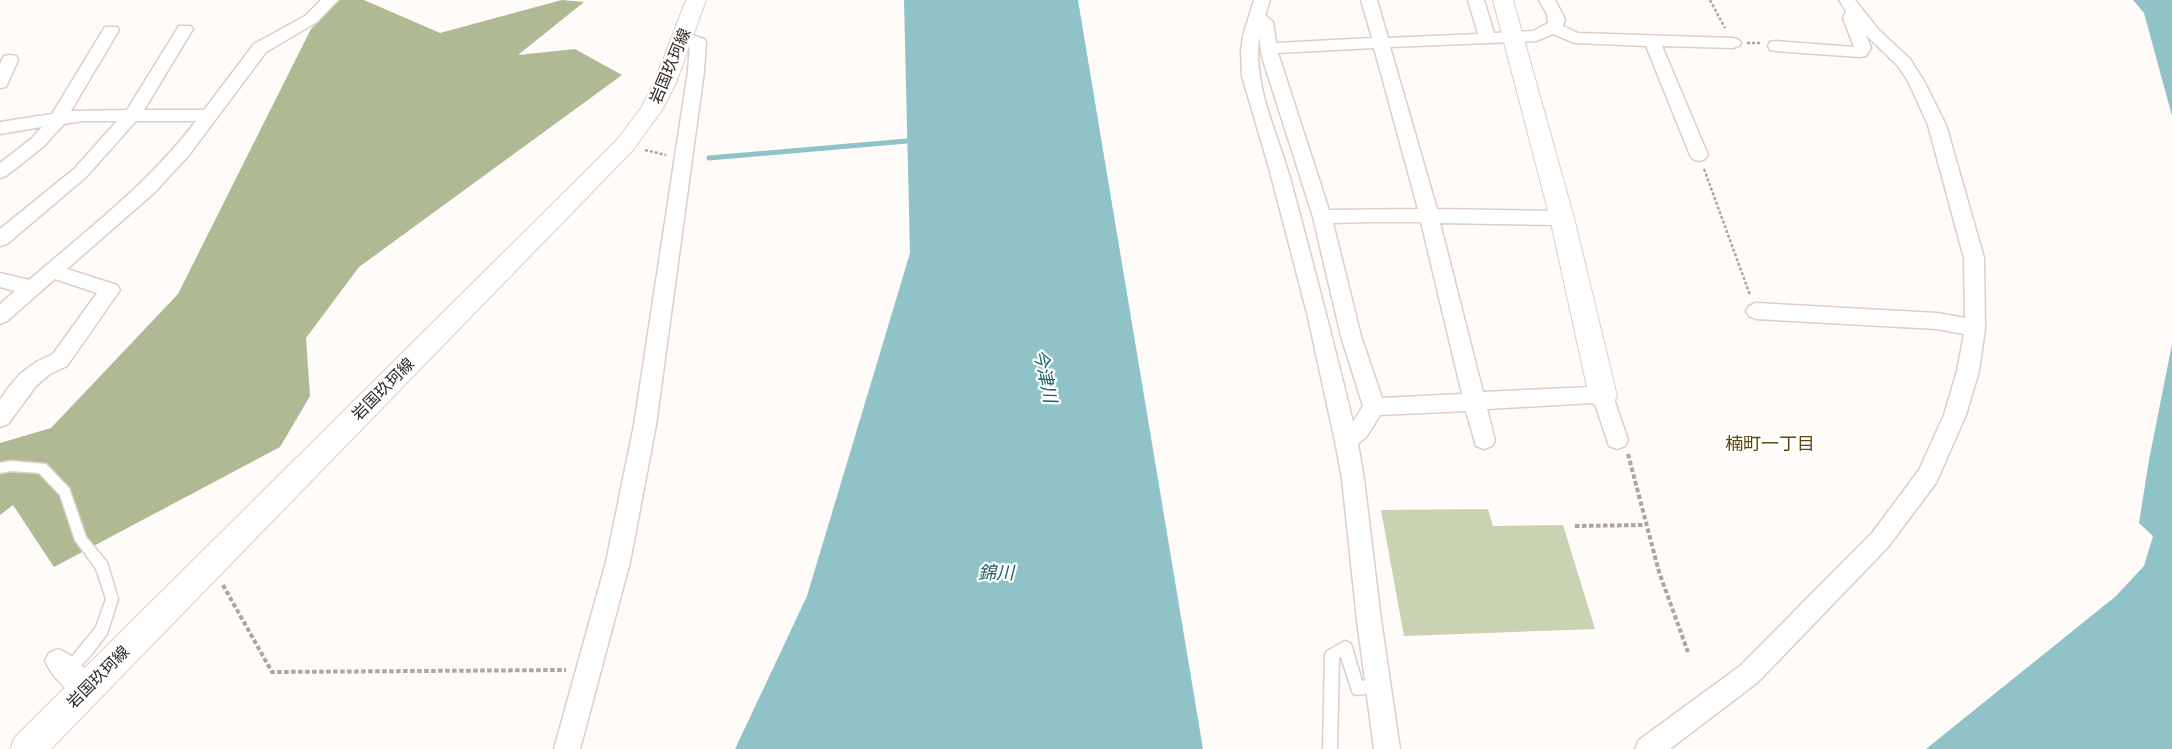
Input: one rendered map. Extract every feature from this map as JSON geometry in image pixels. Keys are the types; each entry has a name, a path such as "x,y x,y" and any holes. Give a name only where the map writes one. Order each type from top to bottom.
{"main road":[{"name":"岩国玖珂線","path":"27,749 70,673 210,563 625,145 651,110 665,84 696,0"},
{"path":"1503,0 1562,218 1603,396"}],"street":[{"path":"0,316 148,188 183,151 260,48 311,19 330,0"},
{"path":"1369,0 1429,216 1484,440"},
{"path":"1476,0 1487,37"},
{"path":"1268,48 1536,36 1555,29 1558,24 1557,16 1547,0"},
{"path":"1776,46 1860,52 1863,48 1851,18 1850,5"},
{"path":"1648,749 1749,674 1880,540 1928,476 1955,415 1968,372 1975,328 1974,258 1937,125 1916,81 1904,63 1872,32 1850,5"},
{"path":"1260,9 1265,22 1268,48 1322,217 1351,336 1374,407"},
{"path":"1260,9 1249,52 1250,76 1278,168 1317,313 1346,441 1353,479 1369,620 1387,749"},
{"path":"0,239 80,173 132,115 185,29"},
{"path":"1555,29 1575,38 1732,43"},
{"path":"0,172 37,143 59,119 111,30"},
{"path":"567,749 618,562 645,425 684,159 698,42 683,37"},
{"path":"1652,41 1699,155"},
{"path":"0,83 10,60"},
{"path":"0,128 83,114 210,116"},
{"path":"1322,217 1562,218"},
{"path":"0,418 28,380 43,368 60,360 110,290 52,271"},
{"path":"0,280 31,288"},
{"path":"1756,311 1937,321 1975,328"},
{"path":"1374,407 1603,396 1617,440"},
{"path":"1346,441 1358,430 1374,407"}],"lane":[{"path":"0,468 11,466 42,468 65,492 81,540 102,566 112,599 102,630 70,673"},
{"path":"1330,749 1332,655 1344,646 1358,689 1378,683"}],"path":[{"path":"1710,0 1732,43 1776,46"},
{"path":"625,145 684,159"},
{"path":"1699,155 1756,311"},
{"path":"1617,440 1626,449 1659,572 1688,652"},
{"path":"1575,526 1646,525"},
{"path":"210,563 272,672 589,670"}],"green space":[{"path":"340,0 364,0 440,33 562,0 584,2 518,55 575,49 622,75 359,267 306,338 310,396 280,447 54,567 13,505 0,515 0,443 51,428 178,294 311,29"},
{"path":"1488,509 1493,526 1563,525 1595,629 1404,636 1381,510"}],"water":[{"name":"錦川","path":"904,0 1078,0 1203,749 735,749 807,596 910,253"},
{"path":"2133,0 2172,0 2172,116 2144,13"},
{"path":"2172,344 2172,749 1926,749 2116,596 2144,566 2153,536 2139,523 2149,460"}],"waterway":[{"path":"709,158 907,141"}],"district":[{"name":"楠町一丁目","path":"1770,444"}],"water label":[{"name":"今津川","path":"1045,376"}]}
